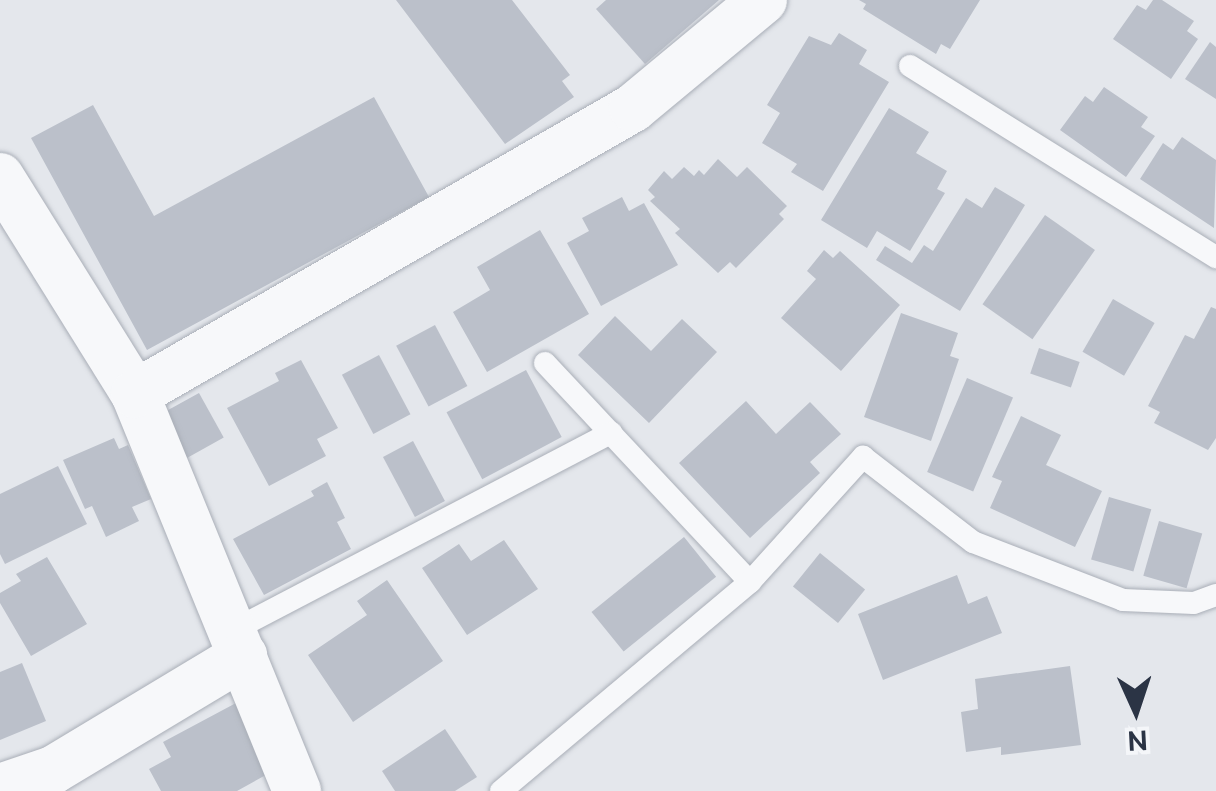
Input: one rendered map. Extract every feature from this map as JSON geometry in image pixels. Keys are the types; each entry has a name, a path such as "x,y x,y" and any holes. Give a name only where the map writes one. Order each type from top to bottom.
{"street":[{"path":"136,394 634,108 763,0"},
{"path":"0,177 136,394 297,791"},
{"path":"0,788 52,770 237,643"}],"lane":[{"path":"910,66 1216,257"},
{"path":"545,363 750,582"},
{"path":"237,643 611,434"},
{"path":"501,791 750,582 863,457 974,542 1123,600 1194,602 1216,596"}],"building":[{"path":"396,0 512,0 570,75 562,81 574,97 505,144"},
{"path":"606,0 719,0 645,64 596,9"},
{"path":"859,0 980,0 950,49 941,44 936,54 863,9 866,4"},
{"path":"1153,0 1162,0 1194,21 1187,31 1198,39 1171,79 1113,39 1137,5 1146,10"},
{"path":"839,33 867,50 859,64 889,82 823,191 791,172 797,164 762,143 780,113 767,105 809,36 831,45"},
{"path":"1210,42 1216,47 1216,99 1185,79"},
{"path":"1104,87 1148,117 1141,127 1155,136 1126,177 1060,130 1085,96 1093,102"},
{"path":"374,97 429,197 147,350 31,138 93,105 154,216"},
{"path":"889,108 929,132 916,153 947,171 937,189 945,193 910,251 877,231 867,248 821,220"},
{"path":"1182,137 1216,160 1214,228 1140,179 1163,143 1173,150"},
{"path":"718,159 737,177 747,167 787,206 779,214 784,219 736,268 730,262 718,273 675,233 680,229 650,201 655,197 648,190 664,171 672,179 684,167 694,176 699,170 704,175"},
{"path":"995,187 1025,205 960,311 876,260 885,246 912,263 924,245 933,251 966,198 982,208"},
{"path":"622,197 629,211 644,203 678,265 601,306 567,243 589,231 582,218"},
{"path":"1045,215 1095,250 1032,339 982,304"},
{"path":"540,230 589,314 487,372 453,312 490,290 477,267"},
{"path":"824,250 833,258 840,251 900,305 841,371 781,318 816,279 807,271"},
{"path":"1113,299 1155,323 1124,376 1082,352"},
{"path":"1211,307 1216,309 1216,438 1208,450 1154,423 1160,412 1148,406 1185,335 1194,339"},
{"path":"901,313 958,333 950,356 959,359 931,441 864,417"},
{"path":"615,316 651,351 682,319 717,352 649,423 578,355"},
{"path":"435,325 467,386 429,407 396,346"},
{"path":"1039,348 1080,362 1071,388 1030,374"},
{"path":"379,355 410,414 373,434 342,375"},
{"path":"301,360 338,428 317,439 326,456 269,486 227,408 279,381 275,373"},
{"path":"526,370 562,437 482,479 447,412"},
{"path":"967,378 1013,398 973,491 927,472"},
{"path":"199,393 224,438 187,458 162,413"},
{"path":"746,401 776,434 810,402 841,434 810,462 820,473 750,538 679,463"},
{"path":"1021,416 1061,435 1046,465 1102,491 1075,547 990,508 1002,481 992,477"},
{"path":"114,438 119,449 128,445 151,499 132,507 139,521 106,537 92,506 85,509 63,460"},
{"path":"413,441 445,501 415,517 383,457"},
{"path":"58,466 87,524 5,564 0,554 0,494"},
{"path":"327,482 345,518 337,522 351,549 264,595 233,539 314,496 311,491"},
{"path":"1109,497 1151,509 1133,572 1091,559"},
{"path":"1159,521 1202,533 1187,588 1143,576"},
{"path":"684,537 716,577 624,652 592,612"},
{"path":"504,540 538,589 467,635 422,568 459,544 471,561"},
{"path":"820,553 865,590 838,623 793,586"},
{"path":"47,557 87,624 31,656 0,603 0,593 21,581 16,574"},
{"path":"957,575 968,604 987,596 1002,633 883,680 858,614"},
{"path":"387,580 443,661 353,722 308,655 367,615 357,601"},
{"path":"22,663 46,721 0,740 0,672"},
{"path":"1070,666 1081,745 1001,755 1001,747 966,752 961,712 978,709 975,679"},
{"path":"236,703 273,771 237,791 161,791 149,769 171,757 163,742"},
{"path":"445,729 477,777 455,791 395,791 382,771"}]}
